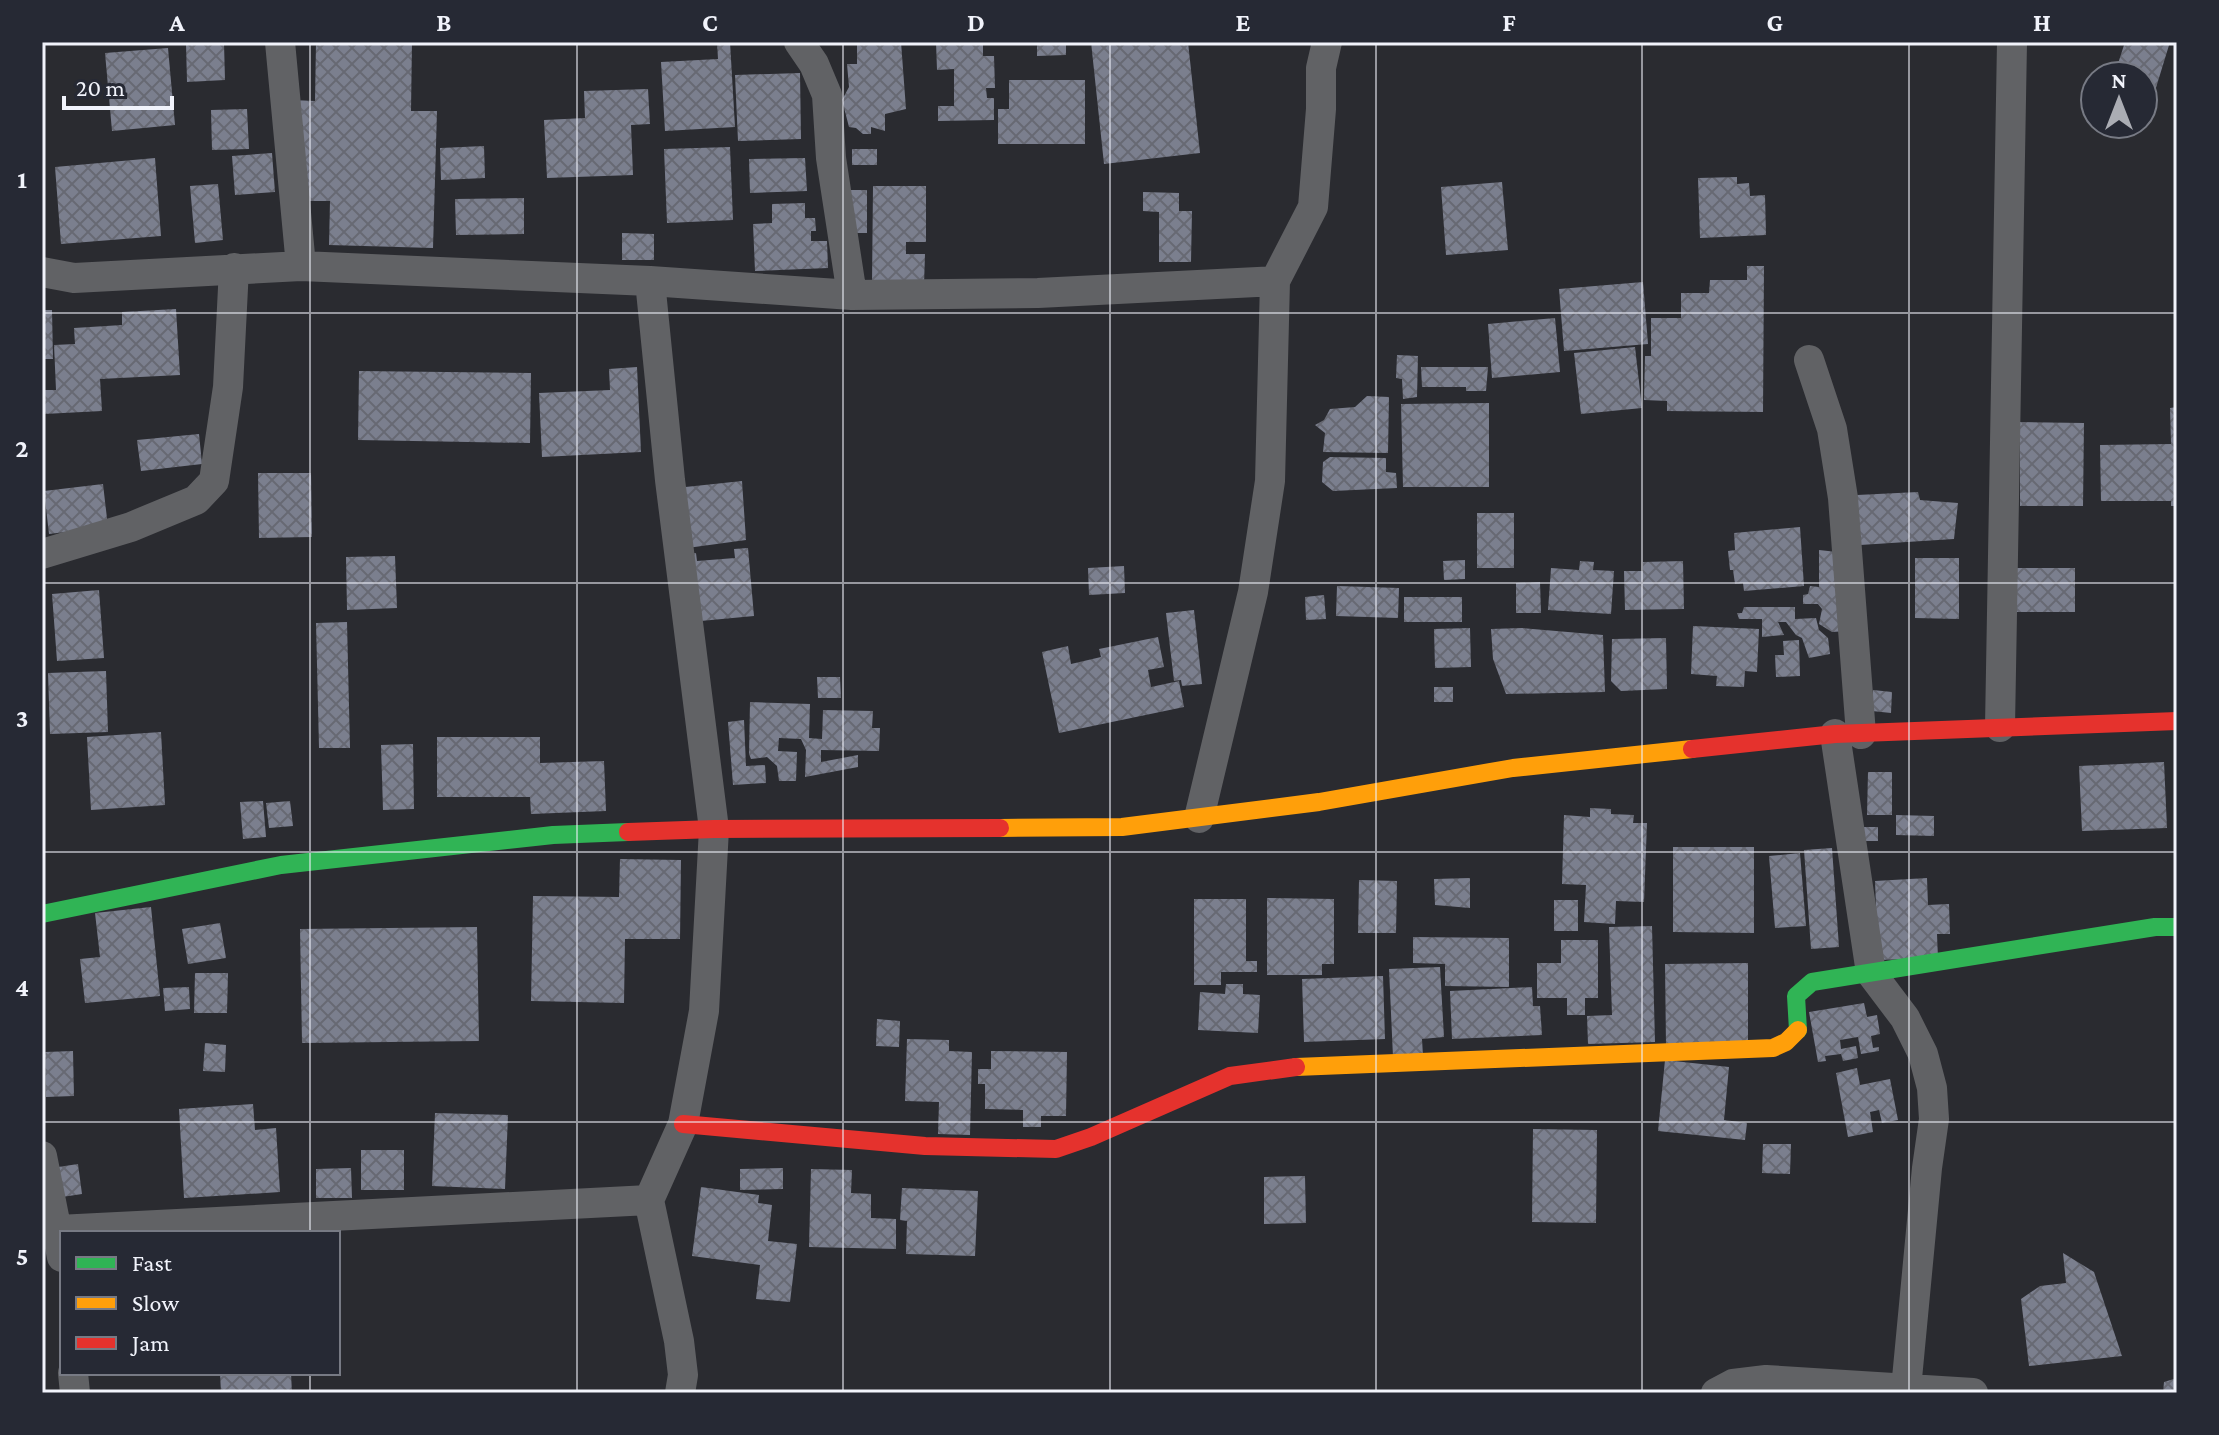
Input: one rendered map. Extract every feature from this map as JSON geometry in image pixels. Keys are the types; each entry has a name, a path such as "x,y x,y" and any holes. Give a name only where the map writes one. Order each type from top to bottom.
{"street":[{"path":"280,42 301,266"},
{"path":"799,42 814,64 827,95 831,158 852,295"},
{"path":"1199,818 1253,592 1270,481 1275,281 1313,207 1321,68 1327,42"},
{"path":"2000,727 2012,42"},
{"path":"42,272 74,278 301,266 650,281 852,295 1038,293 1275,281"},
{"path":"42,554 131,527 196,500 214,481 228,387 234,268"},
{"path":"650,281 670,480 714,829 704,1011 683,1124 649,1200 679,1341 683,1375 680,1393"},
{"path":"1809,360 1832,429 1843,498 1848,734 1871,973 1905,1018 1923,1054 1932,1088 1934,1119 1906,1389"},
{"path":"42,914 281,865 553,835 714,829 1122,827 1319,802 1513,768 1848,734 2177,721"},
{"path":"683,1124 925,1146 1056,1149 1091,1137 1230,1076 1280,1068 1773,1048 1786,1042 1800,1029 1797,1030 1796,996 1812,982 2155,927 2177,927"},
{"path":"42,1156 60,1244"},
{"path":"234,1231 649,1200"},
{"path":"1716,1393 1733,1384 1766,1380 1973,1393"}],"building":[{"path":"316,42 412,42 411,111 437,111 433,248 329,245 330,201 301,201 303,125 291,124 292,100 315,101"},
{"path":"717,42 730,42 735,127 665,131 661,62 718,59"},
{"path":"857,42 901,42 906,109 885,114 885,131 871,127 871,134 863,134 849,127 842,100 849,87 847,64 857,64"},
{"path":"936,42 983,42 983,56 994,56 995,88 986,88 987,98 994,98 994,120 938,121 938,106 954,106 954,69 937,70"},
{"path":"1037,42 1066,42 1066,55 1037,56"},
{"path":"1091,42 1188,42 1200,153 1104,164"},
{"path":"2125,42 2170,42 2159,78 2159,60 2119,60"},
{"path":"224,43 225,80 187,82 186,44"},
{"path":"168,48 175,125 112,131 105,53"},
{"path":"800,73 801,139 738,141 735,75"},
{"path":"1009,80 1085,80 1085,144 998,144 998,109 1009,109"},
{"path":"648,89 650,124 631,125 633,175 547,178 544,120 585,118 584,91"},
{"path":"247,109 249,149 212,150 211,110"},
{"path":"484,146 485,178 441,180 440,148"},
{"path":"730,147 733,220 667,223 664,149"},
{"path":"852,149 877,149 877,165 852,165"},
{"path":"272,153 275,192 235,195 232,156"},
{"path":"155,158 161,236 61,244 55,167"},
{"path":"805,158 807,191 750,193 749,159"},
{"path":"1737,177 1737,184 1749,183 1750,196 1765,195 1766,235 1700,238 1698,178"},
{"path":"1502,182 1508,250 1446,255 1441,187"},
{"path":"218,184 223,240 195,243 190,186"},
{"path":"873,186 926,186 926,242 906,242 906,254 925,254 924,285 872,284"},
{"path":"847,190 867,190 867,233 847,233"},
{"path":"1143,192 1179,193 1179,211 1192,211 1191,262 1159,262 1159,212 1143,211"},
{"path":"524,198 524,234 456,235 455,199"},
{"path":"805,203 805,218 815,218 816,231 811,231 811,241 827,241 828,268 755,271 753,224 772,223 772,204"},
{"path":"622,233 654,234 654,260 622,260"},
{"path":"1747,266 1764,266 1763,412 1667,411 1667,401 1644,400 1645,356 1651,356 1651,318 1681,318 1681,293 1709,293 1710,280 1747,280"},
{"path":"1643,282 1648,344 1564,351 1559,289"},
{"path":"176,309 180,375 100,379 102,411 44,414 43,390 56,390 54,345 75,344 74,328 122,325 122,312"},
{"path":"42,310 52,310 53,359 42,359"},
{"path":"1555,318 1560,372 1492,378 1488,324"},
{"path":"1635,347 1642,408 1581,414 1574,353"},
{"path":"1397,355 1418,356 1417,397 1403,399 1402,379 1396,378"},
{"path":"637,367 641,452 542,457 539,393 610,390 609,369"},
{"path":"1421,367 1488,367 1486,391 1466,391 1466,387 1422,387"},
{"path":"359,371 531,373 530,443 358,440"},
{"path":"1367,396 1389,397 1388,453 1323,452 1325,433 1315,425 1324,420 1330,409 1355,407"},
{"path":"1489,403 1489,487 1403,487 1401,404"},
{"path":"2177,407 2177,506 2171,506 2171,501 2101,501 2100,445 2171,444 2170,408"},
{"path":"2020,422 2084,423 2083,506 2020,506"},
{"path":"199,434 202,464 141,471 137,440"},
{"path":"1330,457 1386,458 1386,472 1396,473 1397,488 1333,491 1322,482 1323,462"},
{"path":"258,473 311,473 312,537 259,538"},
{"path":"742,481 746,540 680,549 676,488"},
{"path":"103,484 108,527 49,534 44,491"},
{"path":"1918,492 1920,500 1958,503 1954,539 1860,545 1857,495"},
{"path":"1477,513 1514,513 1514,568 1477,568"},
{"path":"1800,527 1804,586 1744,591 1743,583 1735,584 1728,551 1735,550 1734,533"},
{"path":"748,548 754,616 690,622 684,553 696,553 697,561 735,558 734,549"},
{"path":"1819,550 1837,552 1847,631 1832,632 1819,624 1822,609 1818,604 1803,604 1803,595 1808,594 1810,586 1819,587"},
{"path":"395,556 397,608 347,610 346,557"},
{"path":"1915,558 1959,558 1959,619 1915,618"},
{"path":"1465,560 1465,579 1444,580 1443,561"},
{"path":"1580,561 1594,562 1593,570 1614,571 1611,614 1548,610 1551,568 1579,570"},
{"path":"1683,561 1684,609 1625,610 1624,571 1643,571 1643,562"},
{"path":"1124,566 1125,593 1089,595 1088,568"},
{"path":"2010,568 2075,568 2075,612 2010,612"},
{"path":"1540,582 1541,613 1516,613 1516,583"},
{"path":"1337,586 1399,588 1398,618 1336,616"},
{"path":"99,590 104,658 57,661 52,594"},
{"path":"1324,595 1326,619 1306,620 1305,597"},
{"path":"1404,597 1462,597 1462,622 1404,622"},
{"path":"1744,607 1795,607 1795,619 1816,618 1819,630 1828,638 1830,654 1809,658 1802,638 1786,622 1778,622 1784,635 1762,637 1762,619 1739,619 1737,613 1742,613"},
{"path":"1194,610 1202,684 1182,686 1181,680 1174,681 1166,613"},
{"path":"347,622 350,748 319,748 316,623"},
{"path":"1693,626 1759,629 1757,672 1745,671 1744,687 1716,686 1717,676 1691,674"},
{"path":"1470,628 1471,667 1435,668 1434,629"},
{"path":"1522,628 1603,635 1605,692 1506,694 1493,659 1491,629"},
{"path":"1158,637 1164,667 1148,670 1151,687 1179,681 1184,707 1059,733 1042,652 1068,646 1071,664 1101,657 1099,649"},
{"path":"1666,638 1667,689 1621,691 1611,681 1612,639"},
{"path":"1799,640 1800,676 1776,677 1775,655 1784,655 1783,641"},
{"path":"106,671 108,732 50,734 48,673"},
{"path":"817,677 840,677 841,698 818,698"},
{"path":"1434,687 1453,687 1453,702 1434,702"},
{"path":"1873,690 1892,692 1891,713 1872,711"},
{"path":"750,702 810,704 809,738 822,739 823,710 873,711 872,728 880,728 879,751 821,750 821,762 858,755 858,767 805,777 806,750 801,739 779,738 778,751 797,752 796,781 779,781 777,766 767,757 751,759 749,754"},
{"path":"744,720 746,766 765,765 766,783 733,785 728,722"},
{"path":"161,732 165,805 91,810 87,737"},
{"path":"437,737 540,737 540,763 604,761 606,811 531,814 530,797 437,797"},
{"path":"413,744 414,809 383,810 381,745"},
{"path":"2164,762 2167,828 2082,831 2079,766"},
{"path":"1868,772 1892,772 1892,815 1867,815"},
{"path":"263,801 266,837 243,839 240,802"},
{"path":"290,801 293,826 269,828 266,803"},
{"path":"1590,808 1611,809 1611,814 1634,815 1633,823 1647,823 1644,902 1616,901 1615,924 1584,922 1586,885 1562,884 1564,815 1590,817"},
{"path":"1896,815 1934,816 1934,836 1896,835"},
{"path":"1852,827 1878,827 1878,841 1852,841"},
{"path":"1673,847 1754,847 1754,933 1673,932"},
{"path":"1832,848 1839,947 1811,949 1804,850"},
{"path":"1800,853 1806,926 1775,928 1769,856"},
{"path":"620,859 681,860 680,939 625,939 624,1003 531,1001 533,896 619,897"},
{"path":"1470,878 1470,908 1435,905 1434,879"},
{"path":"1927,878 1928,905 1949,904 1950,934 1937,934 1938,958 1878,960 1875,881"},
{"path":"1359,880 1397,881 1396,933 1358,933"},
{"path":"1267,898 1334,899 1334,964 1322,964 1322,975 1267,975"},
{"path":"1194,899 1246,899 1246,961 1257,961 1257,972 1221,972 1221,985 1194,985"},
{"path":"1554,900 1578,900 1578,931 1554,931"},
{"path":"151,907 160,996 85,1003 80,959 100,957 95,913"},
{"path":"220,923 226,958 188,964 182,929"},
{"path":"1652,926 1655,1042 1588,1044 1587,1016 1612,1015 1609,927"},
{"path":"477,927 479,1041 302,1043 300,929"},
{"path":"1413,937 1509,938 1509,987 1445,986 1445,964 1413,963"},
{"path":"1561,940 1598,940 1598,998 1585,998 1585,1015 1567,1015 1567,998 1537,998 1537,963 1561,963"},
{"path":"1748,963 1748,1045 1666,1046 1665,964"},
{"path":"1440,967 1444,1037 1422,1039 1423,1056 1393,1057 1389,969"},
{"path":"195,973 228,973 227,1013 194,1013"},
{"path":"1383,976 1385,1039 1304,1042 1302,979"},
{"path":"1226,984 1243,984 1243,994 1260,995 1258,1033 1198,1030 1200,992 1225,994"},
{"path":"189,987 190,1009 165,1011 163,988"},
{"path":"1532,987 1533,1006 1540,1006 1542,1035 1452,1039 1450,991"},
{"path":"1864,1003 1867,1017 1877,1015 1880,1034 1871,1036 1873,1048 1879,1047 1879,1051 1861,1054 1858,1037 1840,1040 1841,1049 1856,1046 1858,1058 1843,1061 1841,1054 1825,1056 1826,1061 1818,1062 1809,1012"},
{"path":"877,1019 900,1021 899,1047 876,1046"},
{"path":"907,1039 949,1040 949,1051 972,1052 970,1135 938,1134 939,1102 905,1101"},
{"path":"205,1043 226,1045 225,1072 203,1071"},
{"path":"73,1051 74,1096 46,1097 45,1052"},
{"path":"991,1051 1067,1052 1066,1116 1041,1116 1041,1127 1023,1127 1023,1110 985,1109 985,1084 978,1084 978,1069 991,1069"},
{"path":"1665,1060 1729,1067 1724,1120 1747,1123 1745,1140 1658,1131"},
{"path":"1857,1068 1860,1085 1890,1079 1898,1120 1882,1123 1879,1110 1870,1112 1873,1132 1848,1137 1836,1073"},
{"path":"253,1104 255,1130 276,1128 280,1192 184,1198 179,1109"},
{"path":"435,1113 508,1115 505,1189 432,1186"},
{"path":"1533,1129 1597,1130 1596,1223 1532,1222"},
{"path":"1763,1144 1791,1144 1790,1174 1762,1173"},
{"path":"361,1150 404,1150 404,1190 361,1190"},
{"path":"78,1164 82,1194 62,1197 58,1167"},
{"path":"351,1168 352,1198 316,1198 316,1169"},
{"path":"783,1168 783,1189 740,1190 740,1169"},
{"path":"811,1169 852,1170 851,1193 871,1194 871,1218 896,1219 896,1249 809,1247"},
{"path":"1305,1176 1306,1223 1264,1224 1264,1177"},
{"path":"701,1187 759,1195 758,1203 772,1205 768,1241 797,1244 790,1302 756,1299 760,1265 692,1256"},
{"path":"902,1188 978,1191 975,1256 906,1254 907,1221 900,1220"},
{"path":"2063,1253 2094,1272 2122,1356 2029,1366 2021,1299 2040,1286 2066,1283"},
{"path":"220,1375 291,1375 292,1393 221,1393"},
{"path":"2177,1378 2177,1393 2163,1393 2164,1382"}],"traffic: fast":[{"path":"42,914 281,865 553,835 628,832"},
{"path":"1798,1030 1796,996 1812,982 2155,927 2177,927"}],"traffic: slow":[{"path":"1000,828 1122,827 1319,802 1513,768 1692,749"},
{"path":"1296,1067 1773,1048 1786,1042 1798,1030"}],"traffic: jam":[{"path":"1692,749 1835,734 2177,721"},
{"path":"628,832 1000,828"},
{"path":"683,1124 925,1146 1056,1149 1091,1137 1230,1076 1296,1067"}]}
